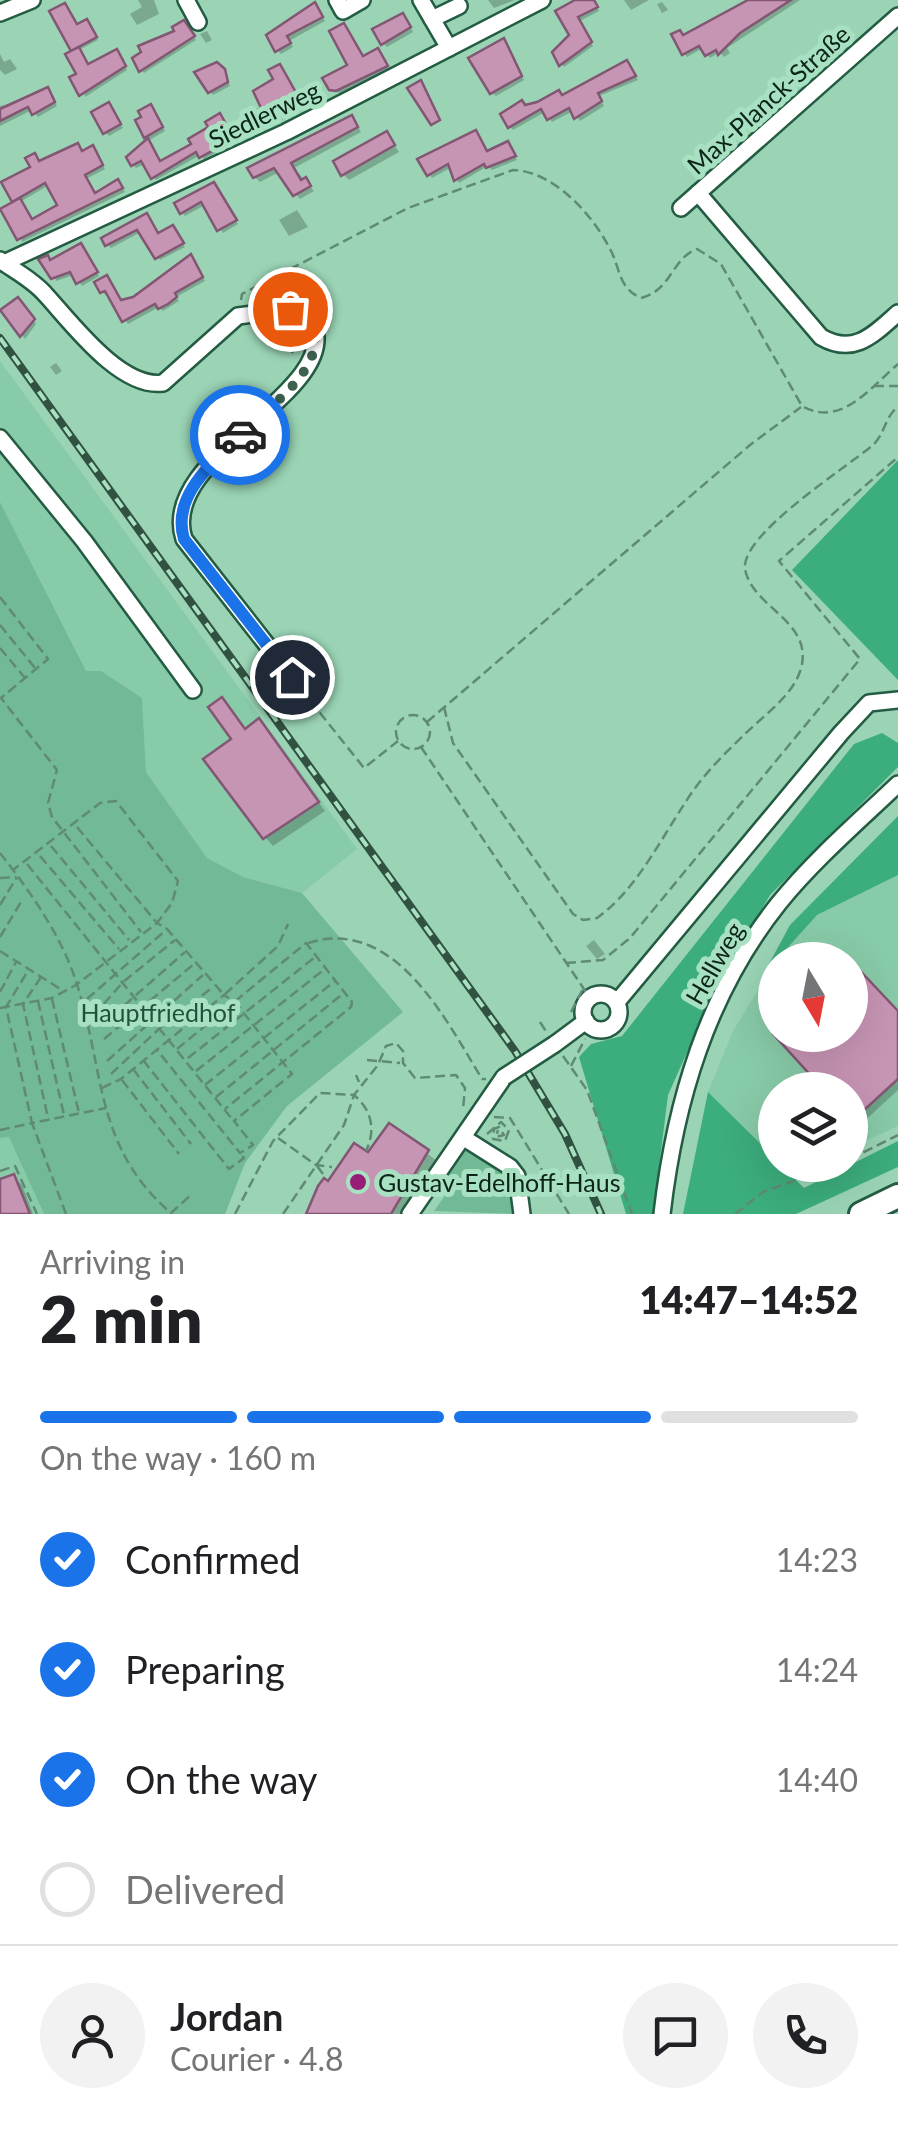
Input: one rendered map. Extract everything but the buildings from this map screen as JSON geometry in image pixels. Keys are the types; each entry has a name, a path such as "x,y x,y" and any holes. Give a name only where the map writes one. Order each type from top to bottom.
{"highway":[{"path":"861,1214 898,1196"}],"street":[{"path":"0,13 32,0"},
{"path":"186,0 198,22"},
{"path":"337,0 343,11 362,0"},
{"path":"421,0 449,48"},
{"name":"Siedlerweg","path":"2,262 286,132 542,0"},
{"path":"432,19 459,6"},
{"name":"Max-Planck-Straße","path":"898,16 698,193 820,337 848,347 864,342 898,313"},
{"path":"681,208 698,193"},
{"path":"2,262 43,290 77,334 138,380 163,383 238,316 290,309 312,324 317,349 306,370 186,495 180,525 184,539 292,677"},
{"path":"0,438 84,541 193,690"},
{"path":"617,1002 840,733 869,702 898,700"},
{"name":"Hellweg","path":"662,1214 681,1097 710,1019 737,968 779,904 898,784"},
{"path":"600,994 617,1002 620,1010 614,1026 598,1030 586,1022 584,1010 590,998 600,994"},
{"path":"410,1214 504,1077 586,1022"},
{"path":"464,1138 513,1171 522,1214"}],"path":[{"path":"238,316 242,294 348,238 458,188 524,170 546,179 586,215 610,248 628,292 642,298 668,285 684,254 697,249 710,253 721,264 802,406 817,415 836,414 898,364"},
{"path":"270,325 293,354"},
{"path":"872,386 884,382 898,386"},
{"path":"427,722 750,444 802,406"},
{"path":"444,708 450,717 453,744 572,914 583,920 597,918 658,848 686,802 720,758 794,686 802,668 798,638 750,582 744,567 749,548 811,490 877,442 898,407"},
{"path":"566,964 603,960 630,938 860,659 779,561 898,457"},
{"path":"0,597 48,659 2,697"},
{"path":"0,625 36,670"},
{"path":"0,648 25,678"},
{"path":"292,677 364,768 398,741"},
{"path":"0,688 2,697 57,770 48,803 66,834 142,933"},
{"path":"418,715 427,722 430,732 421,747 411,749 398,741 396,729 406,716 418,715"},
{"path":"421,747 590,998"},
{"path":"0,1008 52,998 76,985 156,924 172,903 178,881 116,802 100,803 66,834 13,870"},
{"path":"76,826 156,924 167,929 214,986 236,1002 292,1074 234,1121"},
{"path":"50,845 130,941"},
{"path":"0,853 59,944 76,985 118,1146 142,1189 171,1214 192,1194"},
{"path":"38,854 120,950"},
{"path":"26,863 253,1145 240,1152"},
{"path":"0,878 17,877"},
{"path":"0,906 17,877"},
{"path":"0,937 20,902"},
{"path":"102,1088 121,1078 224,995 278,946 288,924"},
{"path":"87,999 167,929"},
{"path":"177,1049 306,944 331,936 374,946 432,998 482,1079 504,1077"},
{"path":"94,1015 123,982 176,939"},
{"path":"224,1109 351,1007 345,992 306,944"},
{"path":"0,959 2,952 64,991"},
{"path":"102,1025 133,994 186,952"},
{"path":"186,1060 316,956"},
{"path":"0,992 17,962"},
{"path":"104,1039 195,963"},
{"path":"195,1072 326,968"},
{"path":"29,969 6,1007 32,1123 66,1214"},
{"path":"107,1061 204,974"},
{"path":"41,976 23,1004 48,1120"},
{"path":"205,1086 336,980"},
{"path":"111,1074 160,1028 214,986"},
{"path":"215,1098 345,992"},
{"path":"52,998 79,1114"},
{"path":"37,1000 64,1117"},
{"path":"283,1214 344,1126 360,1084 379,1062 386,1046 396,1043 403,1051 403,1063 415,1078 456,1075 464,1088 464,1110 510,1118 570,1214"},
{"path":"556,1044 587,1090 632,1214"},
{"path":"144,1060 229,1169 244,1158 157,1050"},
{"path":"367,1060 403,1063"},
{"path":"132,1068 191,1144"},
{"path":"356,1075 360,1084"},
{"path":"121,1078 179,1154"},
{"path":"234,1214 277,1137 320,1093 354,1095 370,1116 372,1130 366,1151"},
{"path":"0,1130 106,1108"},
{"path":"498,1130 496,1137 504,1135 499,1127 494,1129 493,1139 504,1141 509,1130 501,1122 490,1129 488,1139 513,1151 518,1163 513,1171"},
{"path":"868,1150 898,1135"},
{"path":"277,1137 316,1164 323,1174"},
{"path":"316,1164 332,1168"},
{"path":"0,1171 15,1166 36,1214"},
{"path":"735,1214 763,1192 791,1182"}],"shaded area":[{"path":"0,361 357,849 302,893 243,877 207,858 146,772 142,698 101,671 86,672 0,502"},
{"path":"898,460 898,680 792,570"},
{"path":"882,733 898,743 898,767 770,895 714,992 668,1095 653,1214 626,1214 579,1057 591,1044 622,1036 854,744"},
{"path":"898,816 898,875 817,915 793,942 781,942 790,925"},
{"path":"898,875 898,1126 868,1140 868,1072 758,1072 758,1141 708,1092 733,1031 758,990 758,1052 868,1052 868,942 792,942 817,915"},
{"path":"708,1092 758,1141 758,1182 798,1182 804,1188 816,1182 865,1182 796,1214 683,1214"},
{"path":"9,1136 44,1214 0,1214 0,1138"},
{"path":"898,1141 898,1167 868,1181 868,1156"}],"green space":[{"name":"Hauptfriedhof","path":"0,502 86,671 101,671 142,698 146,772 207,858 243,877 302,893 403,1012 287,1106 245,1163 225,1214 44,1214 9,1137 0,1138"},
{"path":"461,1147 502,1170 515,1214 434,1211 444,1197 432,1189"}],"railway":[{"path":"0,338 515,1051 565,1134 601,1214"}],"way so far":[{"path":"240,435 306,370 317,349 318,337 312,324 290,309"}],"place":[{"name":"Gustav-Edelhoff-Haus","path":"358,1182"}],"route":[{"path":"240,435 186,495 180,525 184,539 292,677"}]}
